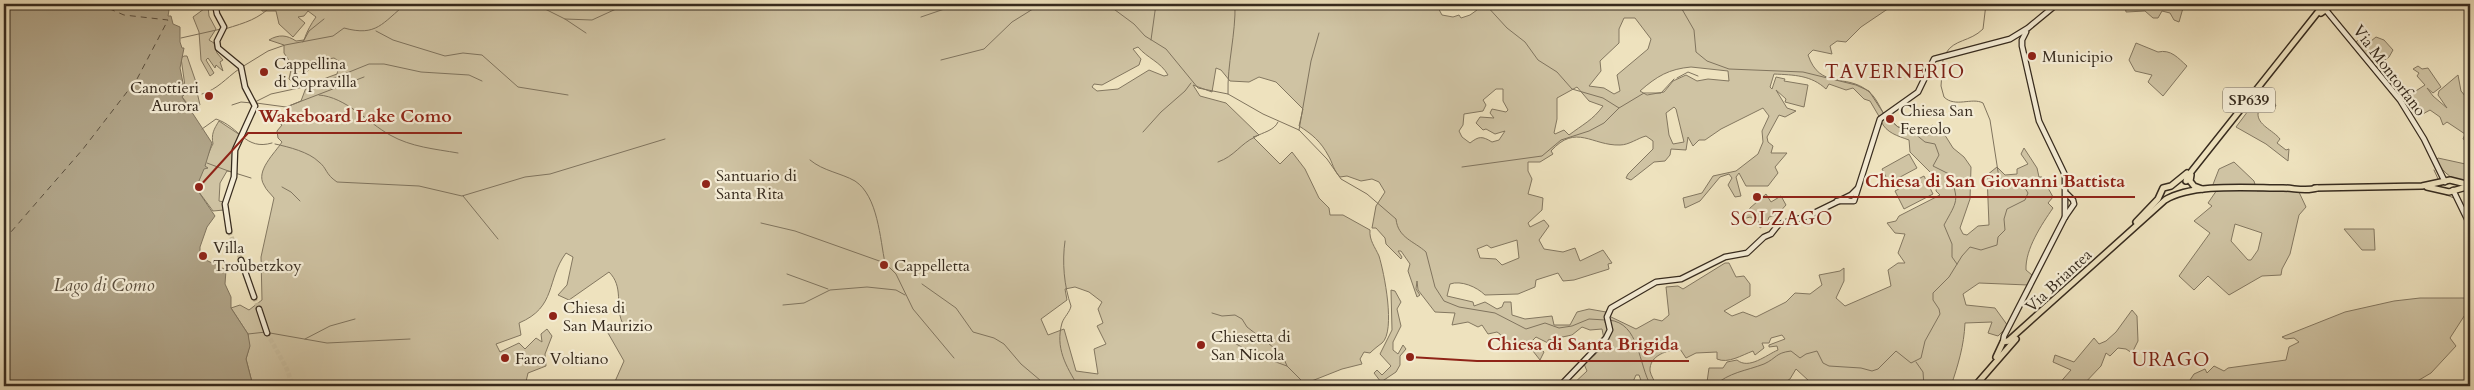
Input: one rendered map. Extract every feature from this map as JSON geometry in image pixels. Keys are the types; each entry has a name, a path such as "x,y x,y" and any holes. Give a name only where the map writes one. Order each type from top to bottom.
{"main road":[{"name":"SP639","path":"2183,182 2326,6"},
{"name":"SP639","path":"2183,182 2208,150"},
{"path":"2191,172 2191,183 2205,189"},
{"path":"2183,182 2176,188 2183,192 2205,189"},
{"path":"2183,182 2192,188 2205,189 2422,186 2448,182 2470,186"},
{"path":"2183,182 2183,192"},
{"name":"Via Briantea","path":"2109,250 2160,195 2162,188 2183,182"},
{"path":"2448,182 2450,190"},
{"path":"2448,182 2450,190"},
{"path":"2422,186 2450,190 2470,186"},
{"name":"Via Briantea","path":"1975,386 2006,343 2024,329 2167,199 2183,192"},
{"path":"2160,195 2167,199"}],"street":[{"path":"216,4 223,29 217,41 218,48 241,68 245,87 254,102 254,112 235,151 234,173 225,204 229,231"},
{"path":"1836,201 1853,201 1876,126 1885,115 1918,92 1932,62 1941,56 2018,38 2057,4"},
{"name":"Via Montorfano","path":"2326,6 2400,100 2448,182"},
{"path":"2006,343 2069,203 2066,177 2062,166 2038,122 2022,46 2018,38"},
{"path":"1560,386 1593,354 1608,335 1607,320 1611,308 1656,282 1685,277 1726,257 1747,254 1772,232 1776,226 1808,216 1836,201 1850,196 1857,189"},
{"path":"2450,190 2456,197 2470,225"},
{"path":"241,260 254,297"},
{"path":"258,309 267,333"}],"shaded area":[{"path":"263,4 1436,4 1442,15 1453,17 1459,15 1461,18 1477,10 1475,4 1895,4 1861,27 1846,42 1837,41 1830,46 1832,54 1813,50 1808,55 1819,73 1826,77 1860,86 1871,93 1884,114 1880,118 1870,101 1864,99 1853,88 1846,90 1829,84 1826,89 1808,78 1774,74 1770,87 1772,89 1776,77 1785,79 1784,81 1808,85 1804,107 1785,102 1786,99 1776,90 1787,108 1796,111 1785,117 1779,115 1767,137 1768,142 1773,146 1771,153 1787,153 1775,167 1778,173 1768,186 1746,186 1739,173 1736,177 1741,196 1735,197 1728,185 1732,178 1729,174 1720,177 1700,201 1685,208 1683,198 1702,193 1713,176 1736,171 1758,154 1763,142 1762,131 1769,116 1763,108 1721,129 1705,140 1699,140 1693,146 1688,137 1686,150 1671,149 1670,155 1665,161 1654,162 1631,180 1626,178 1628,174 1653,149 1653,141 1646,136 1620,145 1584,138 1568,138 1551,151 1553,154 1540,162 1528,162 1528,171 1532,179 1528,194 1543,198 1542,210 1528,223 1530,227 1544,220 1549,226 1539,240 1544,249 1563,252 1575,248 1580,261 1603,250 1612,263 1608,264 1609,269 1574,280 1563,281 1558,273 1536,280 1535,287 1518,294 1485,295 1469,285 1454,283 1450,284 1447,296 1473,302 1474,306 1485,302 1497,309 1502,307 1504,302 1511,302 1512,315 1525,319 1552,316 1554,325 1570,325 1577,312 1589,309 1606,312 1605,322 1608,329 1604,339 1602,329 1590,330 1582,327 1572,335 1548,340 1548,343 1536,337 1532,341 1544,352 1540,360 1529,346 1508,344 1497,332 1488,334 1482,325 1478,327 1468,322 1452,325 1455,313 1435,312 1418,290 1417,281 1416,289 1420,295 1417,297 1408,271 1410,264 1401,251 1398,251 1402,257 1401,259 1386,244 1385,238 1376,228 1372,228 1376,206 1385,192 1379,182 1372,179 1361,181 1347,176 1340,177 1319,142 1299,126 1303,109 1276,82 1259,77 1249,82 1230,81 1221,70 1216,68 1212,92 1193,85 1200,96 1226,103 1259,135 1253,137 1280,164 1292,152 1305,169 1319,198 1329,208 1330,215 1343,215 1370,230 1371,240 1379,256 1386,287 1389,314 1386,336 1382,343 1370,353 1364,352 1360,359 1362,364 1342,369 1299,386 613,386 624,361 604,326 622,322 618,290 614,278 609,272 569,300 558,295 567,285 573,257 566,253 540,309 531,317 519,323 521,335 496,344 500,352 519,343 525,349 536,338 542,342 541,334 547,329 552,336 545,354 546,366 528,373 525,386 253,386 246,359 249,348 248,334 231,308 240,305 249,310 262,300 261,257 274,198 265,187 262,174 267,162 282,142 278,138 277,131 282,125 278,122 286,116 289,106 301,101 307,85 337,74 340,62 334,58 328,59 322,56 314,62 308,71 300,66 293,69 294,77 296,79 299,78 303,82 299,88 289,79 292,65 284,53 284,45 269,40 283,36 296,41 304,40 316,17 308,11 304,16 298,17 305,23 293,37 279,24 276,11 262,11 261,8 265,5","holes":["1624,18 1635,18 1651,39 1648,49 1617,75 1620,91 1614,94 1604,88 1589,86 1601,71 1600,61 1619,43 1619,29","1138,47 1162,67 1168,75 1164,76 1149,70 1118,89 1097,91 1092,87 1094,84 1102,85 1139,65 1141,59 1133,49","1691,67 1728,71 1729,81 1708,79 1697,81 1686,75 1673,81 1664,92 1647,95 1640,91 1658,77 1676,69","1577,87 1589,101 1603,106 1591,119 1569,135 1564,130 1554,133 1557,119 1557,98","1496,89 1503,89 1503,101 1508,110 1506,112 1492,109 1490,113 1494,118 1480,117 1476,123 1483,130 1486,129 1495,134 1505,131 1499,140 1492,142 1481,138 1470,143 1462,137 1459,131 1463,125 1464,114 1483,111 1486,105 1483,100","1674,107 1684,142 1673,144 1669,135 1666,113","1517,240 1519,258 1502,265 1496,259 1480,258 1477,249 1487,245 1491,248","1075,287 1089,292 1102,302 1098,309 1103,323 1097,326 1106,344 1094,349 1098,374 1076,371 1064,329 1048,335 1041,319 1067,300 1065,289"]},
{"path":"2099,4 2177,4 2176,7 2183,8 2179,22 2174,20 2170,13 2162,11 2158,18 2153,18 2145,11 2126,12 2125,6 2106,7"},
{"path":"208,6 209,16 216,29 209,40 214,43 217,53 223,60 220,62 223,71 216,65 215,68 208,58 206,60 214,73 210,76 201,60 199,32 193,17"},
{"path":"2376,37 2384,40 2393,50 2389,57 2379,64 2370,61 2355,43 2360,38 2366,45"},
{"path":"2136,43 2158,52 2171,53 2187,66 2163,96 2148,82 2152,75 2135,71 2129,60"},
{"path":"187,56 199,91 197,92 200,105 191,108 182,97 186,93 181,58"},
{"path":"2418,66 2422,69 2428,68 2441,87 2433,93 2427,88 2447,108 2438,95 2439,91 2458,75 2461,91 2466,97 2470,95 2470,139 2468,139 2470,143 2463,139 2465,134 2447,122 2443,125 2440,117 2430,110 2421,115 2408,96 2425,85 2417,76 2419,73 2413,69"},
{"path":"2274,102 2276,106 2258,113 2258,117 2280,139 2277,143 2286,150 2289,149 2288,161 2266,144 2236,127 2254,103"},
{"path":"1885,115 1898,127 1929,135 1932,125 1943,132 1953,148 1964,157 1971,167 1970,199 1960,228 1963,234 1967,235 1978,226 1989,225 1987,175 1997,167 2005,175 2017,174 2017,169 2028,164 2021,154 2024,148 2037,168 2039,177 2042,177 2053,197 2048,203 2053,208 2035,237 2028,254 2026,270 2032,275 2028,285 1979,283 1963,294 1966,305 1995,308 2008,326 1998,336 1988,333 1992,322 1965,323 1962,348 1951,386 1810,386 1809,381 1796,369 1790,379 1778,386 1698,386 1707,382 1709,368 1723,368 1727,362 1737,360 1742,363 1752,363 1778,350 1777,346 1769,347 1769,345 1785,339 1782,335 1771,338 1769,343 1762,343 1764,348 1755,355 1753,351 1726,360 1717,359 1717,352 1696,353 1686,358 1680,349 1660,354 1653,361 1650,371 1656,386 1643,386 1639,375 1636,375 1631,386 1571,386 1587,371 1584,364 1604,344 1607,338 1609,316 1636,329 1654,319 1662,321 1669,315 1666,287 1678,286 1683,289 1725,263 1729,263 1736,277 1744,276 1750,284 1750,296 1724,311 1732,316 1743,312 1756,317 1786,302 1795,293 1810,294 1822,285 1819,275 1840,271 1844,268 1844,281 1836,298 1845,306 1891,286 1888,270 1898,263 1905,263 1898,253 1905,234 1895,233 1887,223 1896,221 1899,216 1940,195 1936,191 1937,179 1910,152 1909,140 1893,134 1883,125 1881,121"},
{"path":"248,118 235,147 234,172 227,171 220,183 219,201 224,202 224,210 213,211 196,188 213,144 213,132 219,121 240,135"},
{"path":"1909,154 1917,168 1889,183 1882,169"},
{"path":"2438,158 2470,165 2470,183 2458,180 2446,173 2436,160"},
{"path":"2234,162 2254,181 2257,191 2298,190 2306,207 2299,215 2290,254 2281,275 2262,276 2229,295 2208,276 2194,290 2179,276 2210,233 2194,221 2212,206 2208,203 2219,187 2212,187 2219,169","holes":["2235,224 2262,233 2258,250 2251,260 2248,260 2231,241"]},
{"path":"1924,176 1933,194 1904,209 1895,191"},
{"path":"1766,194 1771,202 1781,196 1786,205 1777,215 1769,217 1767,223 1760,228 1758,221 1750,217 1743,219 1750,208"},
{"path":"2344,229 2374,229 2375,250 2362,250"},
{"path":"1391,290 1395,291 1401,302 1397,309 1401,326 1393,342 1393,350 1398,354 1403,345 1406,349 1400,356 1400,365 1396,372 1381,382 1374,373 1377,370 1382,375 1391,366 1380,354 1392,330"},
{"path":"2420,298 2467,298 2470,299 2470,307 2450,338 2456,346 2431,373 2409,386 2186,386 2194,374 2205,369 2207,373 2214,366 2224,371 2228,368 2286,360 2289,347 2299,342 2294,338 2286,339 2282,337 2345,312 2394,301"},
{"path":"2132,310 2137,316 2138,341 2132,353 2126,349 2118,348 2110,356 2106,353 2101,366 2082,386 2057,386 2071,370 2053,362 2055,355 2074,362 2094,338 2099,344 2106,341 2116,332"}],"water":[{"name":"Lago di Como","path":"4,4 170,4 168,16 171,16 173,24 180,27 180,42 182,48 184,48 180,68 185,93 182,97 212,143 205,166 208,168 204,169 196,188 215,216 207,227 200,247 200,257 226,270 225,284 231,297 231,308 248,334 250,346 246,359 253,386 4,386"}],"waterway":[{"path":"225,29 257,17 274,4"},
{"path":"242,67 268,51 285,45 333,36 344,28 364,31 372,29 385,22 406,4"},
{"path":"535,4 565,19 586,33"},
{"path":"565,19 592,20 627,4"},
{"path":"921,17 959,4"},
{"path":"941,60 984,49 1012,22 1041,4"},
{"path":"1107,4 1134,24 1145,36 1166,49 1198,88 1228,94 1263,114 1299,130 1327,159 1341,179 1367,194 1396,219 1403,235 1426,252 1435,287 1444,301 1459,307 1495,313 1526,329 1545,323 1559,328 1572,326 1589,319 1605,320"},
{"path":"1151,40 1156,4"},
{"path":"1228,94 1235,4"},
{"path":"1485,4 1507,28 1525,42 1538,60 1557,72 1572,89 1603,98 1619,108 1644,93 1661,93 1674,79"},
{"path":"1679,4 1694,30 1696,52 1707,61 1729,69 1803,72 1856,85 1869,91 1884,114"},
{"path":"1946,53 1953,45 1983,29 1986,4"},
{"path":"303,42 309,31 324,19"},
{"path":"181,38 221,29"},
{"path":"376,31 393,40 445,56 463,53 482,55 518,87 568,95"},
{"path":"1299,130 1311,61 1319,33"},
{"path":"1714,386 1732,375 1764,364 1779,354 1791,351 1800,358 1817,351 1823,363 1829,366 1861,368 1872,371 1878,369 1896,351 1911,363 1921,358 1925,341 1940,314 1933,300 1933,293 1949,277 1970,247 1981,250 1997,245 1998,237 2005,230 2004,219 2007,209 2025,200 2028,193 2023,185 1999,178 1990,120 1983,103 1979,101 1953,102 1944,97 1941,86 1943,59"},
{"path":"255,102 271,94 322,83 369,64 384,64 421,72 469,75 482,81"},
{"path":"202,94 217,87 239,69"},
{"path":"1677,78 1688,72 1698,76"},
{"path":"256,103 286,107 364,77"},
{"path":"1143,132 1191,83"},
{"path":"319,95 348,105 382,130 398,139 423,147 458,153"},
{"path":"232,105 241,102 252,103"},
{"path":"1462,167 1542,156 1561,140 1589,131 1604,123 1619,108"},
{"path":"1887,117 1898,127 1909,129 1925,142 1935,144 1939,155 1933,166 1949,174 1955,190 1956,201 1944,225 1952,244 1952,257 1957,264"},
{"path":"202,129 216,119 255,144 272,143"},
{"path":"1218,162 1229,157 1250,140 1271,129 1278,122"},
{"path":"275,144 292,148 315,158 337,182 419,186 462,196 525,177 550,174 665,139"},
{"path":"810,160 821,167 855,181 863,188 869,197 877,219 885,263"},
{"path":"207,163 231,172"},
{"path":"2434,170 2439,181"},
{"path":"235,173 251,178"},
{"path":"282,187 291,192 300,201"},
{"path":"2444,194 2454,198"},
{"path":"463,196 498,239"},
{"path":"761,223 795,231 885,263 896,274 913,309 954,358"},
{"path":"1065,241 1064,274 1071,306 1062,323 1060,341 1066,364 1078,386"},
{"path":"787,274 828,289"},
{"path":"922,284 956,308 973,332 994,338 1004,344 1021,364 1047,386"},
{"path":"783,305 804,303 830,290 867,287 896,290 905,295"},
{"path":"1212,313 1222,316 1235,315 1242,319 1247,327 1282,354 1287,366"},
{"path":"305,339 330,326 355,319"},
{"path":"1609,320 1627,328 1637,346 1651,386"},
{"path":"248,334 266,332"},
{"path":"270,333 327,343 410,339"},
{"path":"1236,344 1259,356 1287,366 1305,384"},
{"path":"1916,362 1923,372 1924,386"},
{"path":"473,386 483,385"}],"ferry route":[{"path":"4,240 83,149 137,79 168,20 124,15 98,4"}],"tunnel":[{"path":"229,231 241,260"},
{"path":"254,297 259,309"},
{"path":"267,333 286,367 293,386"}],"place":[{"name":"Municipio","path":"2032,56"},
{"name":"Cappellina di Sopravilla","path":"264,72"},
{"name":"Canottieri Aurora","path":"209,96"},
{"name":"Chiesa San Fereolo","path":"1890,119"},
{"name":"Santuario di Santa Rita","path":"706,184"},
{"name":"Wakeboard Lake Como","path":"199,187"},
{"name":"Chiesa di San Giovanni Battista","path":"1757,197"},
{"name":"Villa Troubetzkoy","path":"203,256"},
{"name":"Cappelletta","path":"884,265"},
{"name":"Chiesa di San Maurizio","path":"553,316"},
{"name":"Chiesetta di San Nicola","path":"1201,345"},
{"name":"Chiesa di Santa Brigida","path":"1410,357"},
{"name":"Faro Voltiano","path":"505,358"}],"district":[{"name":"TAVERNERIO","path":"1895,71"},
{"name":"SOLZAGO","path":"1782,218"},
{"name":"URAGO","path":"2171,359"}]}
